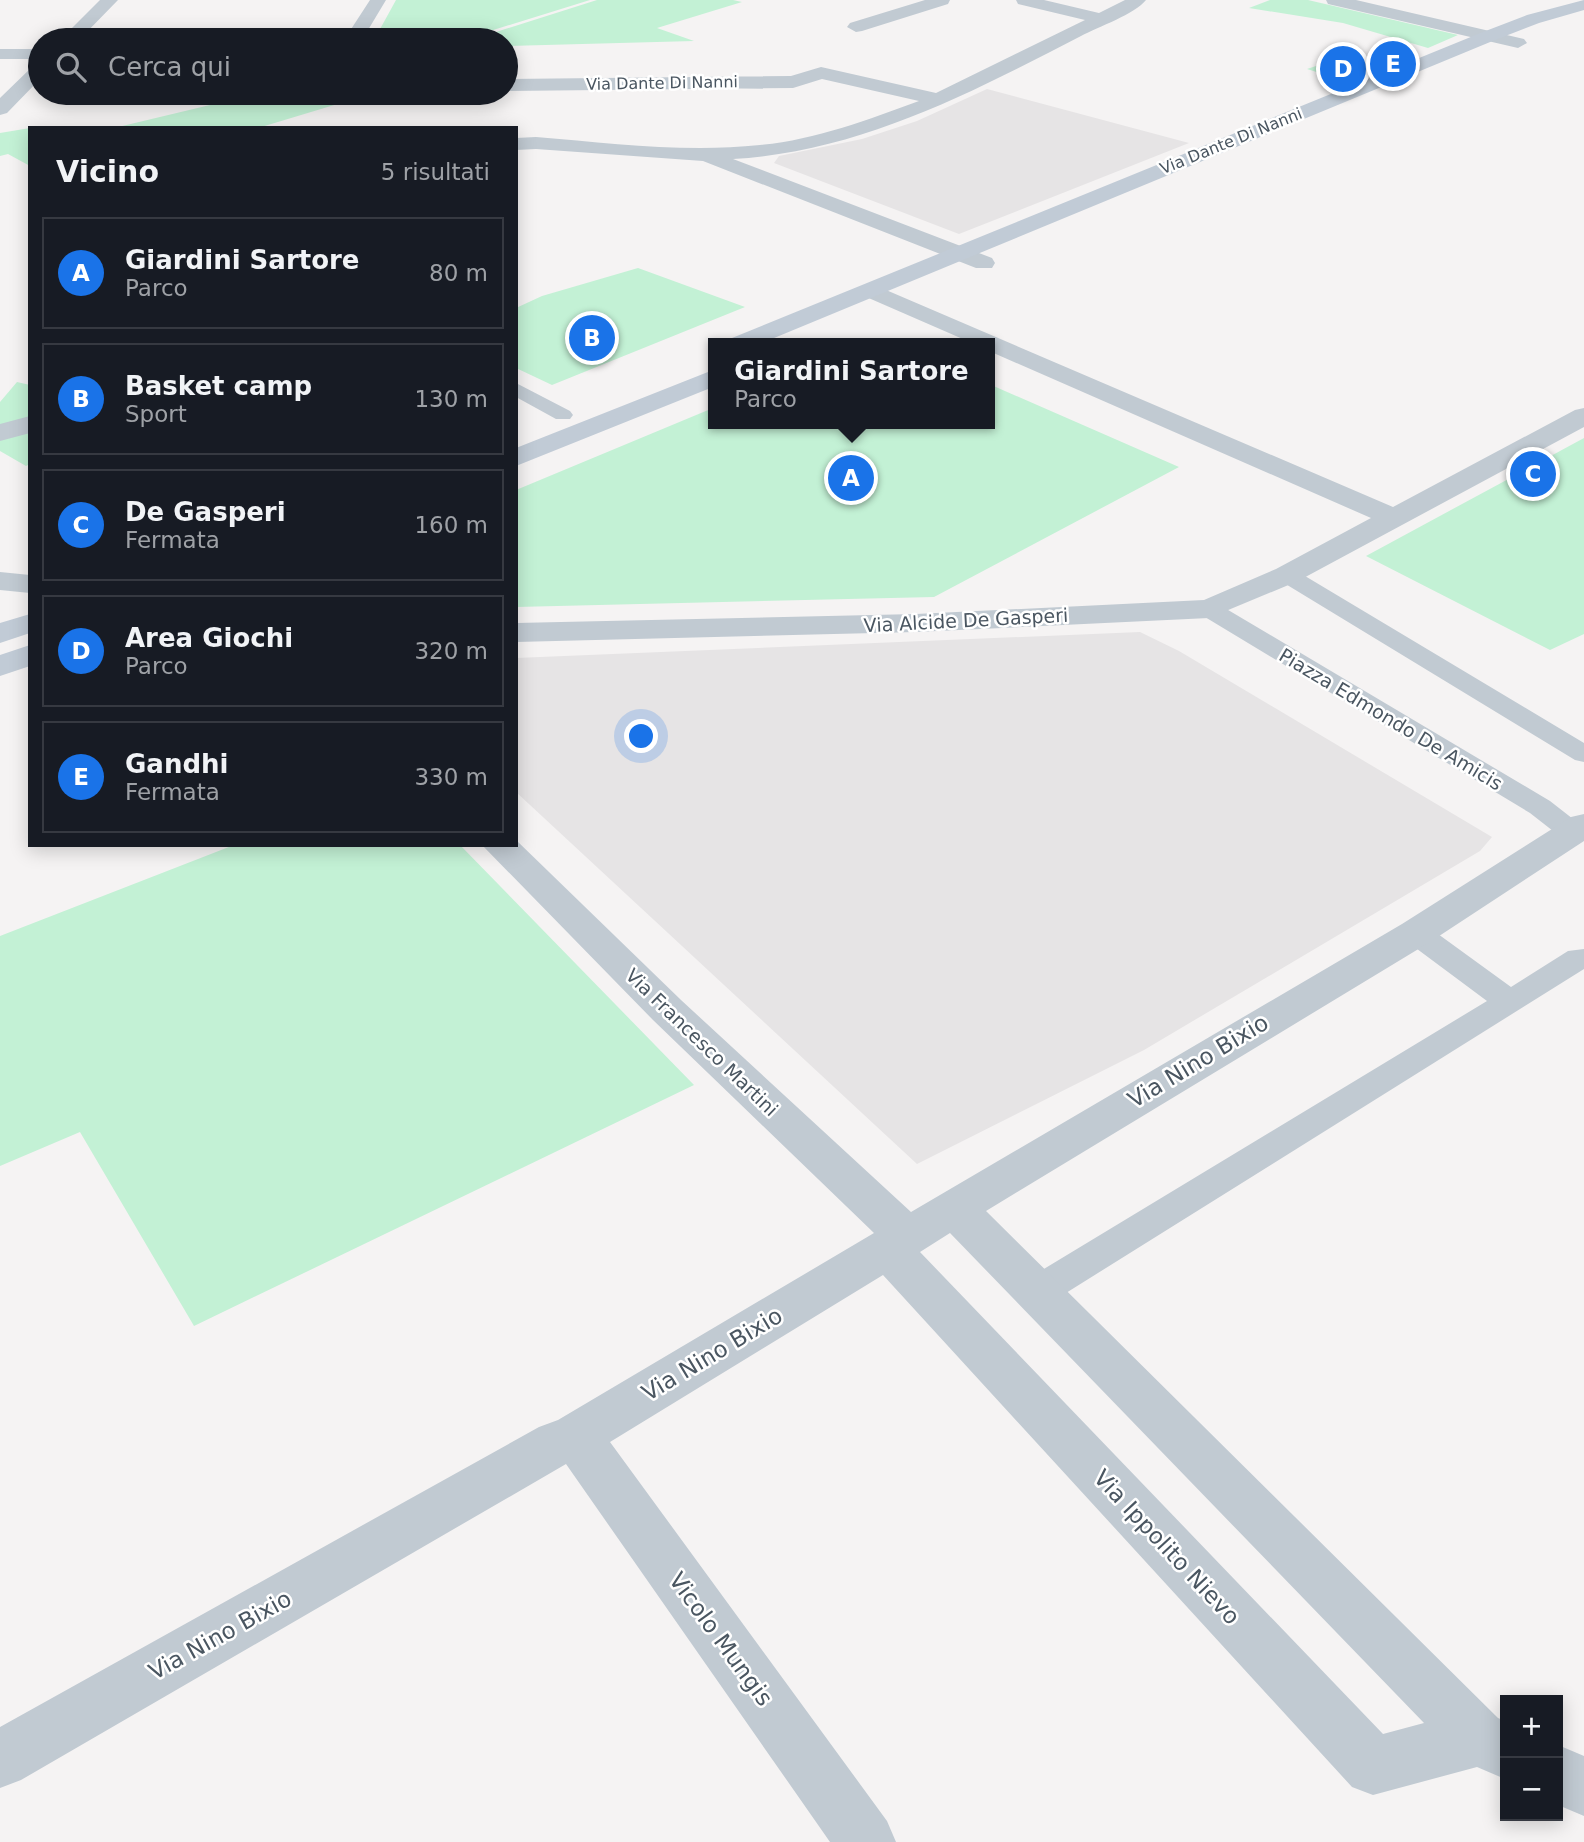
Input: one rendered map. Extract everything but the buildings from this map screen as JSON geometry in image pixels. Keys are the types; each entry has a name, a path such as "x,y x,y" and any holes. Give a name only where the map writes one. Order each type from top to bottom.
{"street":[{"path":"81,28 110,0"},
{"path":"361,28 378,0"},
{"path":"856,27 942,0"},
{"path":"1024,0 1101,19"},
{"path":"518,145 536,143 702,155 773,148 825,139 895,118 967,89 1138,0"},
{"path":"1334,0 1518,43"},
{"name":"Via Dante Di Nanni","path":"754,338 1489,36 1533,19 1584,5"},
{"name":"Via Dante Di Nanni","path":"866,315 984,263 1561,24 1584,19"},
{"path":"0,54 28,54"},
{"name":"Via Dante Di Nanni","path":"518,85 793,82 821,74 940,100"},
{"path":"0,109 28,81"},
{"path":"702,155 984,263"},
{"path":"872,291 981,338"},
{"path":"995,344 1395,518"},
{"path":"518,433 708,357"},
{"path":"518,457 708,379"},
{"name":"Via Alcide De Gasperi","path":"518,633 916,623 1209,609 1287,575 1584,416"},
{"path":"0,433 28,425"},
{"path":"0,581 28,584"},
{"path":"0,633 28,624"},
{"path":"0,666 28,656"},
{"name":"Via Nino Bixio","path":"0,1759 566,1439 1416,933 1578,828"},
{"name":"Via Francesco Martini","path":"502,847 897,1242"},
{"name":"Via Ippolito Nievo","path":"954,1208 1492,1744"},
{"name":"Via Ippolito Nievo","path":"897,1242 1373,1766 1492,1744"},
{"name":"Vicolo Mungis","path":"566,1439 866,1842"},
{"path":"1563,1776 1584,1787"}],"lane":[{"path":"518,390 563,415"},
{"path":"1287,575 1584,754"},
{"name":"Piazza Edmondo De Amicis","path":"1209,609 1578,828"},
{"path":"1416,933 1510,1002"},
{"path":"1037,1293 1578,958"}],"shaded area":[{"path":"987,89 1189,143 959,234 774,163 779,156 862,139 917,121"},
{"path":"1140,632 1179,651 1492,837 1480,851 1144,1050 917,1164 518,794 518,658"}],"green space":[{"path":"396,0 590,0 500,28 381,28"},
{"path":"597,0 742,2 657,28 694,41 518,46 518,28 509,28"},
{"path":"1270,0 1308,0 1458,35 1428,48 1343,23 1249,8"},
{"path":"1343,57 1380,68 1345,81 1307,69"},
{"path":"210,105 334,105 265,126 122,126"},
{"path":"28,128 28,165 8,154 0,156 0,133"},
{"path":"638,268 745,307 552,385 518,369 518,307 542,296"},
{"path":"17,382 28,385 26,466 0,451 0,402"},
{"path":"995,387 1179,467 934,597 518,607 518,489 708,410 708,429 995,429"},
{"path":"1584,438 1584,634 1550,650 1366,556"},
{"path":"229,847 462,847 694,1085 194,1326 80,1132 0,1166 0,936"}],"place":[{"name":"Gandhi","path":"1393,64"},
{"name":"Area Giochi","path":"1343,69"},
{"name":"Basket camp","path":"592,338"},
{"name":"De Gasperi","path":"1533,474"},
{"name":"Giardini Sartore","path":"851,478"}]}
